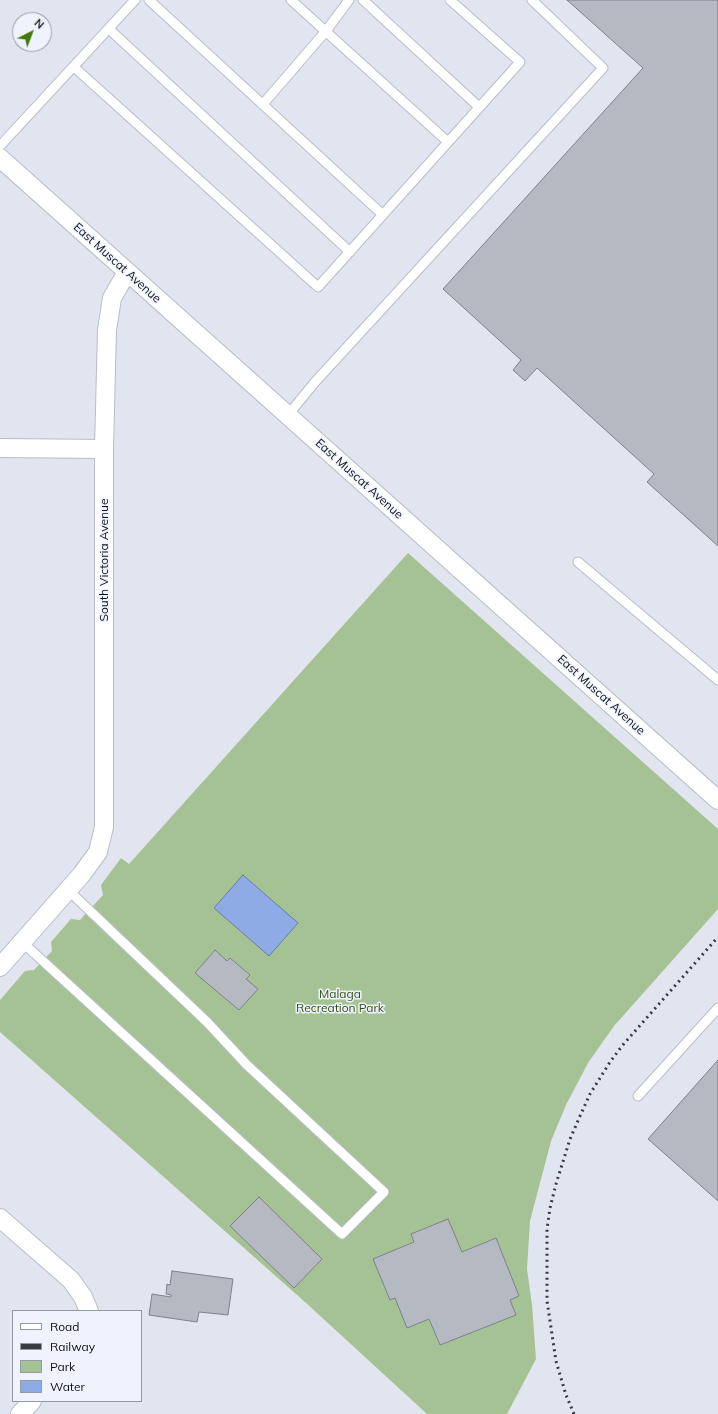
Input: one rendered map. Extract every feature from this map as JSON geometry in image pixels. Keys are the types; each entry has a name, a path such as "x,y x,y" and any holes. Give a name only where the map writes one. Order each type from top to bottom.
{"street":[{"name":"East Muscat Avenue","path":"0,158 718,800"},
{"name":"South Victoria Avenue","path":"68,890 98,852 104,827 104,449 107,330 112,298 127,272"},
{"path":"0,448 104,449"},
{"path":"0,966 68,890"},
{"path":"0,1218 71,1280 83,1297 89,1310"},
{"path":"20,1414 31,1402"}],"lane":[{"path":"0,146 135,0"},
{"path":"149,0 383,215"},
{"path":"291,0 448,142"},
{"path":"263,104 326,31 349,0"},
{"path":"363,0 479,107"},
{"path":"74,67 318,287 520,62 450,0"},
{"path":"288,415 315,382 603,68 532,0"},
{"path":"109,28 350,252"},
{"path":"578,562 718,680"},
{"path":"22,942 342,1234 384,1192 247,1065 207,1022 68,890"},
{"path":"638,1096 718,1008"}],"green space":[{"name":"Malaga Recreation Park","path":"408,553 718,829 718,909 614,1026 588,1063 566,1105 551,1141 530,1221 527,1269 532,1305 536,1359 507,1414 427,1414 305,1302 0,1032 0,1000 25,971 34,970 52,951 51,942 71,919 80,920 103,895 101,885 121,858 129,864"}],"water":[{"path":"243,875 298,923 269,956 214,908"}],"building":[{"path":"567,0 718,0 718,546 647,482 654,474 537,368 525,381 513,370 521,360 443,289 643,68"},
{"path":"215,950 227,961 230,958 250,975 246,979 258,989 239,1010 195,973"},
{"path":"718,1060 718,1201 648,1139"},
{"path":"259,1197 322,1259 294,1288 230,1226"},
{"path":"448,1219 462,1252 496,1238 519,1296 510,1300 516,1315 440,1345 429,1319 407,1328 395,1298 390,1300 373,1259 414,1242 411,1234"},
{"path":"172,1271 233,1279 228,1315 199,1312 197,1322 149,1315 152,1294 171,1297 171,1295 166,1294 167,1284 170,1285"}],"railway":[{"path":"574,1414 566,1395 556,1361 547,1301 547,1229 556,1184 570,1139 580,1116 590,1094 610,1062 622,1046 718,937"}]}
